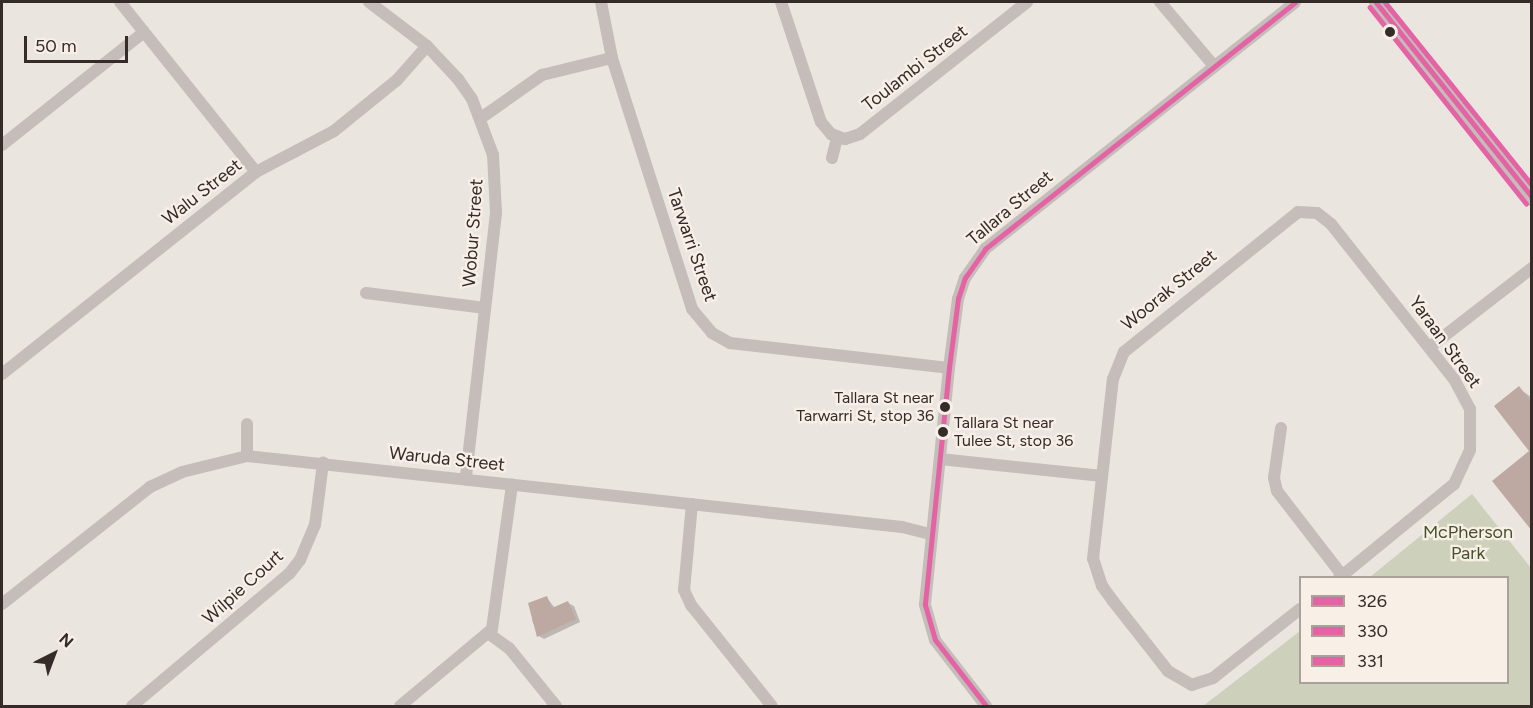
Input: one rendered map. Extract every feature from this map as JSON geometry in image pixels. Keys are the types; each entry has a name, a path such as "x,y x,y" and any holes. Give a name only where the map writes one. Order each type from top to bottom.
{"street":[{"path":"120,2 256,172"},
{"name":"Wobur Street","path":"369,2 427,46 458,79 481,118 493,155 497,188 466,478"},
{"name":"Tarwarri Street","path":"601,2 612,58 692,309 712,333 730,343 949,368"},
{"path":"781,2 821,122 837,138 832,158"},
{"name":"Toulambi Street","path":"837,138 860,134 1027,2"},
{"path":"1160,2 1213,65"},
{"name":"Tallara Street","path":"986,706 944,654 928,624 925,604 949,368 960,289 978,257 1213,65 1295,2"},
{"path":"1376,2 1532,198"},
{"path":"2,145 144,32"},
{"name":"Walu Street","path":"2,374 256,172 334,131 396,80 427,46"},
{"path":"481,118 542,75 612,58"},
{"name":"Yaraan Street","path":"1309,211 1330,224 1430,347 1454,380 1470,410 1472,433 1464,469 1427,509 1341,576"},
{"name":"Woorak Street","path":"1299,610 1214,678 1191,685 1168,671 1113,601 1096,572 1102,476 1113,379 1124,352 1290,216 1309,211"},
{"path":"1430,347 1532,268"},
{"path":"366,293 485,308"},
{"path":"247,424 247,456"},
{"path":"1281,428 1274,478 1277,491 1341,576"},
{"name":"Waruda Street","path":"2,604 150,487 182,472 247,456 902,527 932,534"},
{"path":"940,459 1102,476"},
{"name":"Wilpie Court","path":"132,706 290,574 305,551 315,525 323,463"},
{"path":"399,706 488,633 496,618 512,484"},
{"path":"692,504 684,590 691,605 772,706"},
{"path":"488,633 509,648 556,706"}],"green space":[{"name":"McPherson Park","path":"1472,494 1531,568 1531,706 1203,706 1299,632 1299,684 1509,684 1509,576 1371,576"}],"building":[{"path":"1519,386 1532,403 1532,531 1492,481 1529,451 1494,406"},
{"path":"547,596 552,608 568,601 576,619 537,637 528,603"}],"transit line":[{"name":"326","path":"986,706 935,640 925,604 949,368 958,299 965,278 985,249 1295,2"},
{"name":"326","path":"1376,2 1532,197"},
{"name":"331","path":"1385,2 1532,185"},
{"name":"330","path":"1370,7 1526,203"}],"place":[{"name":"Tallara St near Tarwarri St, stop 36","path":"945,407"},
{"name":"Tallara St near Tulee St, stop 36","path":"943,432"}]}
